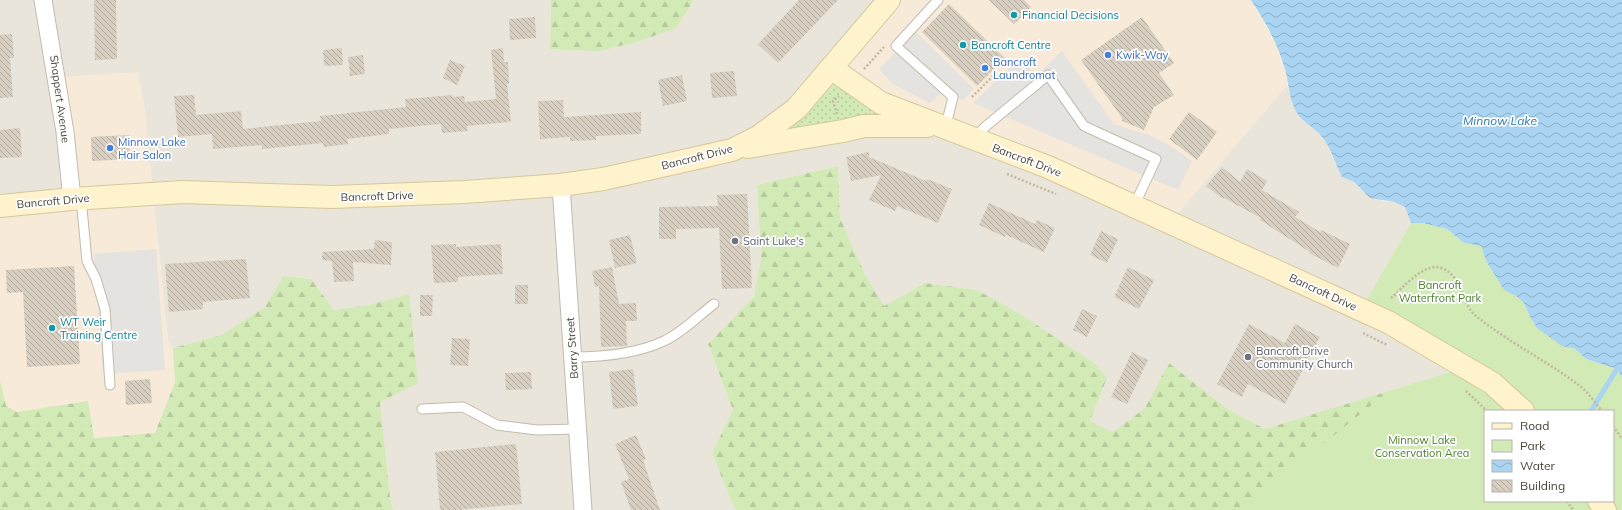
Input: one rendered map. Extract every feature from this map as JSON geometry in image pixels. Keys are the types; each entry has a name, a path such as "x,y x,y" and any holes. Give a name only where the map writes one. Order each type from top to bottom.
{"main road":[{"path":"831,68 886,1"},
{"name":"Bancroft Drive","path":"0,206 183,192 339,197 464,192 562,185 603,179 732,150 758,137 796,109 831,68 881,103 1048,167 1388,322 1492,383 1522,410"},
{"path":"732,150 864,126 942,127"}],"street":[{"name":"Shappert Avenue","path":"44,0 76,199"},
{"name":"Barry Street","path":"562,185 583,510"}],"lane":[{"path":"938,0 896,46 953,97 942,127"},
{"path":"973,139 986,126 1048,76 1084,126 1156,159 1134,206"},
{"path":"76,199 87,260 96,279 105,309 110,385"},
{"path":"573,358 601,357 642,349 665,341 714,304"},
{"path":"422,409 463,407 497,425 537,430 578,429"}],"path":[{"path":"843,131 833,101 886,44"},
{"path":"972,97 993,76"},
{"path":"1003,172 1061,196"},
{"path":"1391,298 1418,273 1431,267 1440,267 1450,272 1459,285 1474,315 1581,386 1601,410"},
{"path":"1363,333 1391,347"},
{"path":"1464,390 1487,410"},
{"path":"1614,427 1622,439"}],"shaded area":[{"path":"0,0 551,0 550,49 676,28 694,0 891,0 939,128 1169,223 1287,85 1297,113 1314,128 1325,141 1342,177 1354,182 1362,191 1383,201 1395,202 1405,207 1411,223 1360,311 1463,368 1265,429 1226,408 1169,363 1144,409 1113,432 1090,421 1107,378 1019,313 977,290 925,283 884,306 864,272 840,218 838,166 757,185 761,258 754,298 708,344 733,410 712,453 736,510 393,510 390,497 369,305 334,310 311,279 283,276 265,307 221,335 173,348 168,341 144,104 73,200 0,207"},
{"path":"891,0 1251,0 1276,45 1288,77 1287,85 1169,224 831,70"},
{"path":"916,32 974,89 963,100 939,94 930,103 893,84 879,69"},
{"path":"1062,51 1114,124 1151,136 1174,148 1192,161 1178,190 973,103 1020,58 1036,76"},
{"path":"138,72 144,104 168,341 173,348 175,382 155,433 94,438 88,401 17,412 6,406 0,380 0,207 73,200 59,77"},
{"path":"156,249 165,370 103,374 94,254"}],"green space":[{"path":"551,0 694,0 676,28 637,42 599,51 550,49"},
{"path":"831,70 939,128 759,138"},
{"path":"838,166 840,218 864,272 884,306 925,283 977,290 1019,313 1094,363 1107,378 1090,421 1113,432 1144,409 1169,363 1226,408 1265,429 1389,391 1245,507 1180,508 1178,510 736,510 712,453 733,410 708,344 754,297 761,258 757,185"},
{"name":"Minnow Lake Conservation Area","path":"1411,223 1423,223 1447,229 1464,243 1481,246 1486,261 1504,290 1516,296 1524,303 1530,317 1562,346 1575,349 1586,359 1617,369 1622,378 1622,510 1023,510 1265,429 1463,368 1360,311"},
{"path":"283,276 311,279 334,310 369,305 409,294 418,383 380,402 390,497 393,510 0,510 0,380 6,406 17,412 88,401 94,438 155,433 175,382 173,348 221,335 265,307"}],"water":[{"name":"Minnow Lake","path":"1251,0 1622,0 1622,378 1617,369 1586,359 1575,349 1562,346 1537,328 1524,303 1516,296 1504,290 1486,261 1481,246 1464,243 1447,229 1423,223 1411,223 1405,207 1395,202 1370,198 1354,182 1342,177 1325,141 1299,116 1294,108 1290,96 1286,71 1278,48"}],"building":[{"path":"94,0 116,0 117,59 95,60"},
{"path":"799,0 838,0 778,63 758,44"},
{"name":"Financial Decisions","path":"989,0 1024,0 1031,7 1014,24"},
{"name":"Bancroft Centre","path":"949,4 1005,58 977,86 922,32"},
{"path":"535,17 536,38 510,40 509,19"},
{"path":"1142,17 1174,63 1159,73 1174,95 1154,107 1144,130 1122,121 1122,118 1081,60"},
{"path":"12,34 14,58 10,58 13,97 0,98 0,35"},
{"path":"342,48 343,65 324,66 323,50"},
{"path":"503,48 504,62 508,62 509,84 507,84 511,122 467,126 468,131 442,133 441,124 389,129 389,134 347,139 348,144 324,147 323,143 262,149 262,145 213,149 212,134 178,137 174,96 194,95 196,115 241,111 243,129 321,121 320,116 406,107 405,99 453,95 452,97 464,96 465,102 496,99 491,50"},
{"path":"363,55 365,74 350,76 348,57"},
{"path":"450,60 465,66 457,85 443,78"},
{"path":"734,71 737,96 712,98 710,73"},
{"path":"682,75 687,101 663,106 658,80"},
{"path":"563,100 564,117 641,112 641,134 596,136 596,140 570,141 570,137 540,139 538,101"},
{"path":"1189,112 1217,132 1197,160 1169,139"},
{"path":"20,128 22,157 0,158 0,130"},
{"name":"Minnow Lake Hair Salon","path":"129,135 130,159 92,161 91,137"},
{"path":"869,152 869,157 926,181 927,179 952,189 938,223 897,206 895,211 869,200 881,175 851,181 846,157"},
{"path":"1222,167 1240,182 1247,169 1267,181 1262,190 1299,212 1295,217 1320,232 1321,230 1350,244 1338,268 1309,253 1310,252 1260,220 1261,218 1224,198 1223,199 1206,186"},
{"name":"Saint Luke's","path":"747,194 752,288 722,289 719,228 676,229 676,239 659,239 659,207 718,206 717,195"},
{"path":"989,203 1035,224 1037,220 1055,228 1044,252 979,225"},
{"path":"1101,231 1118,239 1107,263 1090,255"},
{"path":"630,235 637,263 615,268 609,240"},
{"path":"375,240 392,242 391,265 353,262 354,281 334,282 332,261 322,260 322,252 374,249"},
{"path":"456,244 456,247 501,244 503,274 458,277 458,282 434,283 431,245"},
{"path":"246,259 250,298 203,302 203,309 169,312 165,264"},
{"name":"WT Weir Training Centre","path":"74,266 80,364 27,367 23,292 7,293 6,270"},
{"path":"612,267 619,304 636,303 637,321 626,321 627,346 601,347 599,286 595,287 592,271"},
{"path":"1128,267 1154,280 1139,309 1114,297"},
{"path":"515,285 528,285 528,304 515,304"},
{"path":"420,295 433,295 432,316 420,316"},
{"path":"1082,309 1097,316 1087,337 1073,330"},
{"name":"Bancroft Drive Community Church","path":"1249,324 1285,343 1295,324 1320,337 1285,404 1248,384 1242,397 1217,384"},
{"path":"452,338 470,339 468,366 450,365"},
{"path":"1132,352 1148,360 1127,404 1111,397"},
{"path":"633,369 638,406 613,409 609,372"},
{"path":"531,372 532,389 506,390 505,373"},
{"path":"150,379 152,403 126,405 125,381"},
{"path":"636,435 646,459 643,460 660,510 631,510 621,482 629,479 615,444"},
{"path":"516,444 522,504 457,510 440,510 435,452"}],"waterway":[{"path":"1592,410 1617,369"}],"place":[{"name":"Financial Decisions","path":"1014,15"},
{"name":"Bancroft Centre","path":"963,45"},
{"name":"Kwik-Way","path":"1108,55"},
{"name":"Bancroft Laundromat","path":"985,68"},
{"name":"Minnow Lake Hair Salon","path":"110,148"},
{"name":"Saint Luke's","path":"735,241"},
{"name":"WT Weir Training Centre","path":"52,328"},
{"name":"Bancroft Drive Community Church","path":"1248,357"}],"park label":[{"name":"Bancroft Waterfront Park","path":"1440,291"}]}
